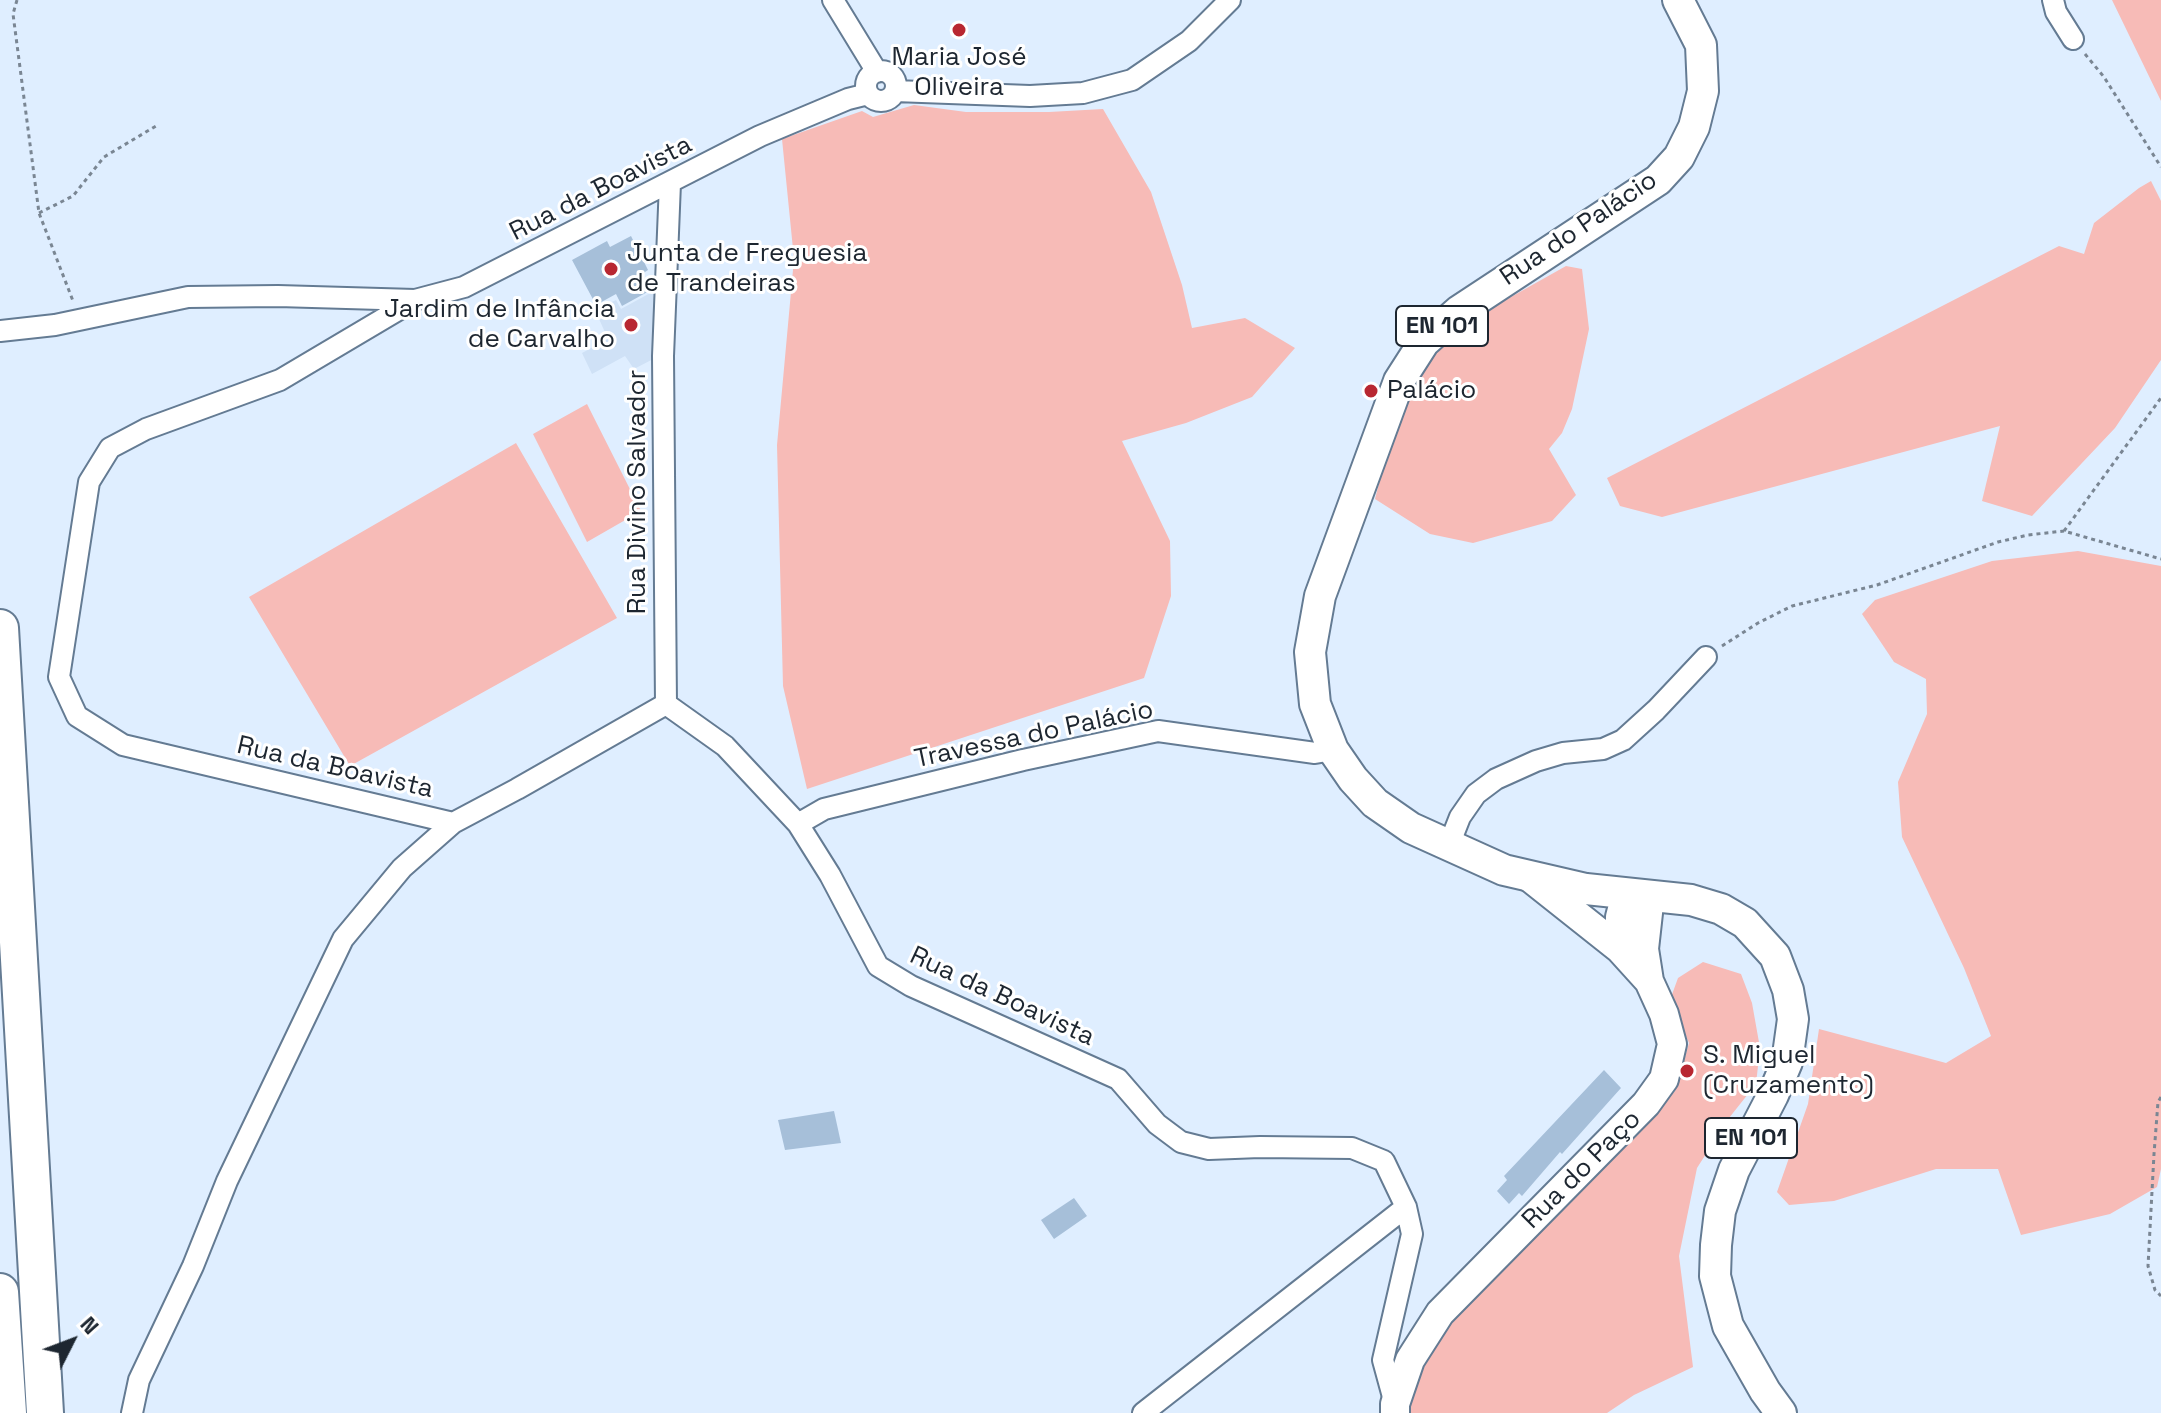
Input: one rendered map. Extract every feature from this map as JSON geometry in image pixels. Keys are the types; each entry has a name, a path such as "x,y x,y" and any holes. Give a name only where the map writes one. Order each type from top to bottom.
{"highway":[{"path":"0,628 45,1413"},
{"path":"0,1292 8,1413"}],"main road":[{"name":"Rua do Palácio","path":"1333,750 1315,704 1310,652 1320,596 1399,381 1424,342 1459,311 1658,180 1679,157 1694,127 1703,91 1701,45 1678,0"},
{"name":"EN 101","path":"1333,750 1375,803 1411,828 1504,870 1586,889 1691,900 1721,909 1745,923 1775,956 1788,990 1793,1019 1787,1062 1734,1170 1720,1211 1715,1276 1728,1326 1781,1413"}],"street":[{"path":"833,0 877,72"},
{"path":"895,91 1030,96 1083,93 1132,80 1189,41 1230,0"},
{"path":"2053,0 2056,12 2073,39"},
{"path":"877,72 888,73 896,86 895,91 889,100 873,100 865,84 877,72"},
{"name":"Rua da Boavista","path":"868,94 848,99 760,136 464,287 415,300 280,380 146,429 110,448 89,482 59,677 77,716 123,745 453,823 666,704 725,746 798,824 830,875 878,966 911,986 1118,1079 1157,1124 1181,1142 1209,1149 1352,1148 1384,1161 1406,1207 1412,1234 1383,1360 1395,1409"},
{"name":"Rua Divino Salvador","path":"666,704 663,356 670,183"},
{"path":"0,331 55,325 188,297 415,300"},
{"path":"1449,845 1460,817 1476,794 1496,779 1536,761 1563,753 1603,749 1623,740 1706,657"},
{"name":"Travessa do Palácio","path":"798,824 824,809 1023,760 1158,731 1315,753 1333,750"},
{"path":"132,1413 139,1380 193,1266 227,1181 343,939 402,868 453,823"},
{"path":"1528,876 1620,949 1649,981"},
{"path":"1620,949 1620,917 1638,895"},
{"name":"Rua do Paço","path":"1395,1409 1410,1360 1440,1313 1646,1104 1664,1079 1672,1044 1664,1014 1649,981 1638,895"},
{"path":"1143,1413 1406,1207"}],"path":[{"path":"17,0 13,14 39,213 80,320"},
{"path":"2073,39 2104,77 2161,167"},
{"path":"39,213 73,196 104,157 156,126"},
{"path":"2064,531 2161,398"},
{"path":"1706,657 1733,638 1792,606 1877,585 1998,542 2028,535 2064,531 2161,559"},
{"path":"2161,1097 2158,1102 2148,1266 2155,1290 2161,1296"}],"shaded area":[{"path":"2112,0 2161,0 2161,101"},
{"path":"914,105 966,112 1103,109 1151,192 1182,285 1192,328 1245,318 1295,348 1252,397 1186,423 1122,441 1170,541 1171,596 1144,678 807,789 783,686 777,445 794,259 782,139 862,111 873,117"},
{"path":"2151,181 2161,201 2161,360 2115,428 2032,516 1982,501 2000,426 1662,517 1620,506 1607,478 2059,246 2084,254 2094,223"},
{"path":"1566,266 1582,269 1589,329 1572,409 1562,433 1549,449 1576,495 1552,521 1473,543 1430,534 1375,499 1403,401 1435,352 1470,320"},
{"name":"Jardim de Infância de Carvalho","path":"654,291 660,301 659,356 634,369 625,356 592,374 582,353 608,339 595,310 616,300 621,309"},
{"path":"587,404 641,511 587,542 533,434"},
{"path":"516,443 617,618 350,766 249,597"},
{"path":"2078,551 2161,566 2161,1169 2157,1187 2110,1214 2021,1235 1998,1169 1936,1169 1834,1201 1789,1205 1777,1192 1808,1104 1819,1029 1946,1063 1991,1036 1964,968 1902,837 1898,782 1927,714 1926,679 1894,662 1862,614 1875,600 1992,561"},
{"path":"1703,962 1741,974 1752,1003 1760,1048 1756,1084 1729,1118 1697,1168 1679,1256 1693,1367 1634,1395 1607,1413 1411,1413 1410,1406 1427,1348 1469,1298 1636,1135 1675,1091 1689,1043 1670,1000 1678,978"}],"building":[{"path":"631,236 648,270 642,274 651,290 622,306 616,294 596,305 572,260 607,241 610,247"},
{"path":"1604,1070 1621,1088 1522,1196 1519,1193 1509,1204 1497,1191 1507,1180 1504,1176"},
{"path":"834,1111 841,1143 785,1150 778,1120"},
{"path":"1074,1198 1087,1216 1054,1239 1041,1220"}],"place":[{"name":"Maria José Oliveira","path":"959,30"},
{"name":"Junta de Freguesia de Trandeiras","path":"611,269"},
{"name":"Jardim de Infância de Carvalho","path":"631,325"},
{"name":"Palácio","path":"1371,391"},
{"name":"S. Miguel (Cruzamento)","path":"1687,1071"}]}
